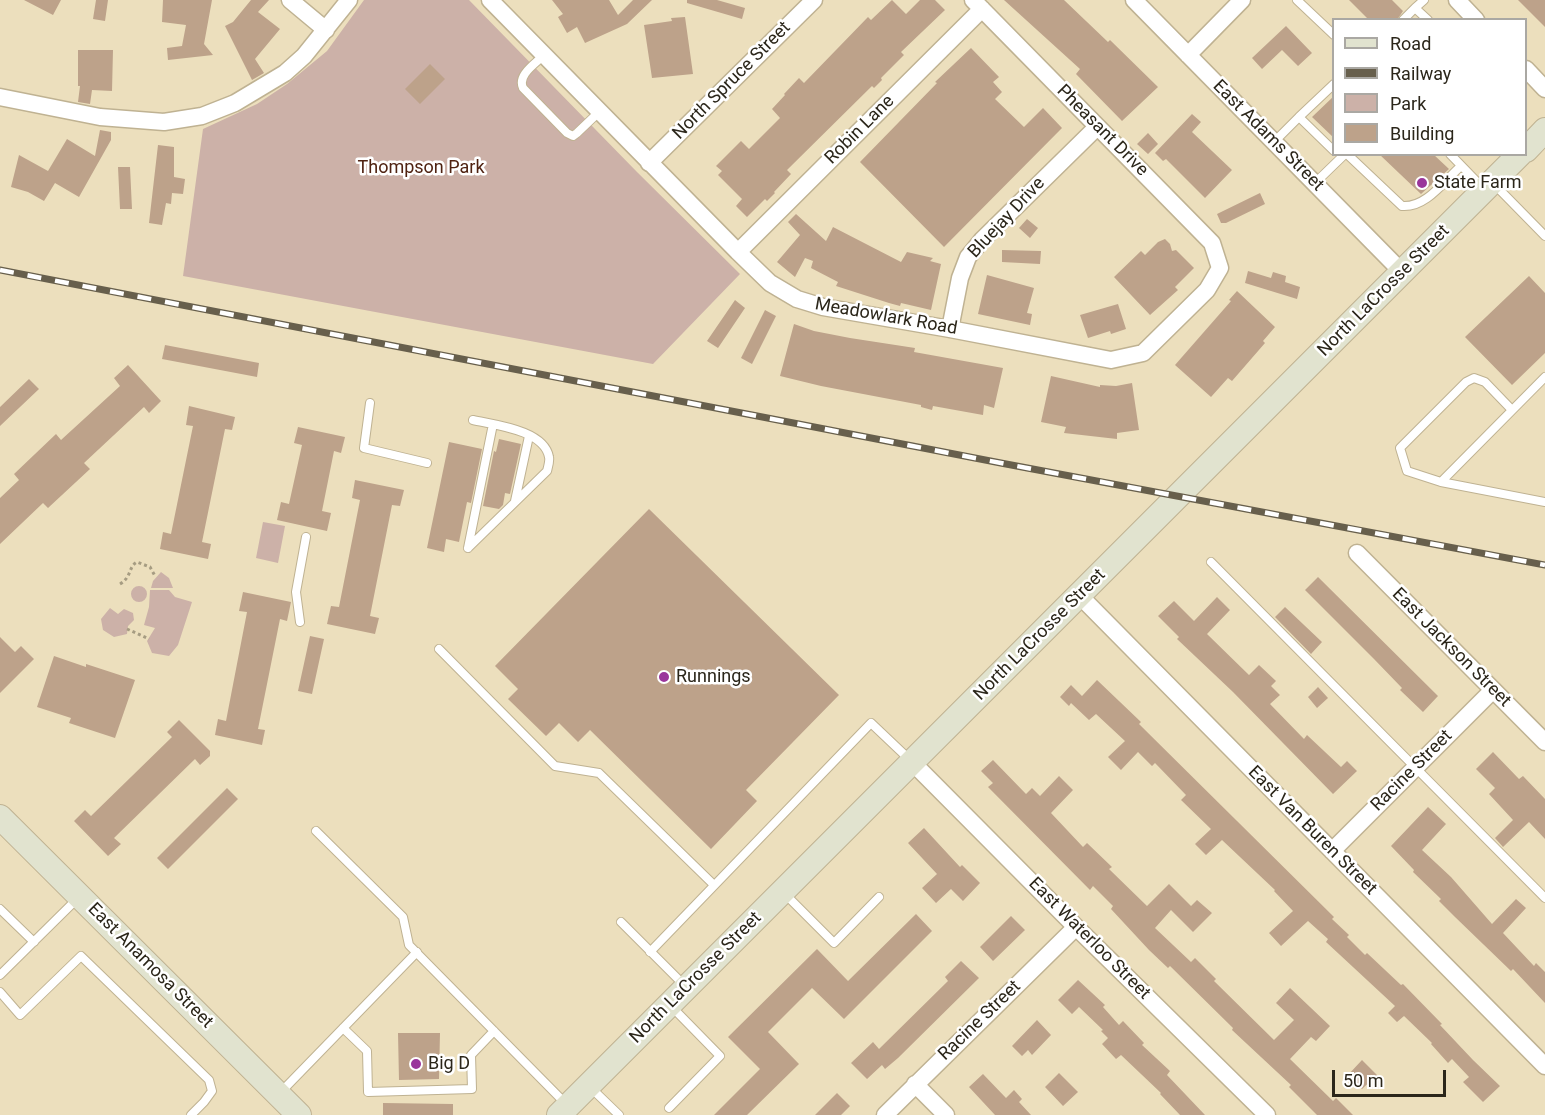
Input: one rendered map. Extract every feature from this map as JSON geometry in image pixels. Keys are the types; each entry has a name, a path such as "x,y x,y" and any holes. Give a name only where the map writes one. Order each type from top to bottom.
{"main road":[{"path":"1527,149 1545,130"},
{"name":"North LaCrosse Street","path":"564,1111 1519,156"},
{"name":"East Anamosa Street","path":"0,817 299,1115"}],"street":[{"path":"290,0 326,30"},
{"path":"0,96 100,117 164,122 202,116 235,103 285,73 304,57 350,0"},
{"name":"Meadowlark Road","path":"490,0 738,252 770,283 796,300 823,308 950,328 1111,360 1143,353 1207,290 1220,268"},
{"name":"North Spruce Street","path":"649,163 814,0"},
{"name":"East Adams Street","path":"1134,0 1402,272"},
{"path":"1188,55 1242,0"},
{"path":"1457,0 1474,18"},
{"name":"Pheasant Drive","path":"977,4 1212,243 1220,268"},
{"name":"Robin Lane","path":"738,252 977,4"},
{"path":"1527,70 1545,88"},
{"name":"Bluejay Drive","path":"950,328 960,278 968,257 982,240 1097,127"},
{"name":"East Jackson Street","path":"1357,553 1545,742"},
{"name":"East Van Buren Street","path":"1080,596 1545,1066"},
{"name":"Racine Street","path":"1332,851 1493,690"},
{"name":"East Waterloo Street","path":"912,762 1267,1115"},
{"name":"Racine Street","path":"885,1115 1076,927"},
{"path":"915,1084 946,1115"}],"lane":[{"path":"1297,0 1332,33"},
{"path":"1405,18 1424,0"},
{"path":"1415,8 1426,18"},
{"path":"544,55 522,76 523,88 567,133 573,136 599,112"},
{"path":"1274,142 1332,86"},
{"path":"1299,117 1332,147"},
{"path":"1315,183 1340,156"},
{"path":"1342,156 1402,206 1410,207 1420,204 1461,166"},
{"path":"1453,156 1461,166 1489,186 1545,236"},
{"path":"1441,482 1545,377"},
{"path":"1512,410 1485,382 1474,378 1466,382 1400,448 1407,471 1441,482 1545,502"},
{"path":"370,403 364,448 427,463"},
{"path":"472,420 493,424 523,432 543,444 550,458 547,471 468,548 493,424"},
{"path":"515,501 529,436"},
{"path":"300,622 296,592 306,537"},
{"path":"1211,562 1545,898"},
{"path":"440,649 555,766 598,773 714,885"},
{"path":"650,951 871,723 912,762"},
{"path":"316,831 403,917 410,945 494,1031 564,1111"},
{"path":"783,891 834,943 879,897"},
{"path":"0,975 80,896"},
{"path":"0,909 34,942"},
{"path":"621,922 687,987"},
{"path":"279,1094 417,952"},
{"path":"0,992 21,1015 81,956 209,1080 212,1090 191,1115"},
{"path":"669,1005 720,1056 669,1108"},
{"path":"343,1028 367,1051 368,1092 472,1089 471,1055 494,1031"},
{"path":"589,1085 619,1115"}],"path":[{"path":"120,584 128,579 132,567 137,562 150,567 155,576"},
{"path":"128,629 149,639"}],"green space":[{"name":"Thompson Park","path":"364,0 469,0 740,274 653,364 183,276 203,129 257,104 287,84 327,51"},
{"path":"263,522 285,526 278,563 256,558"},
{"path":"161,572 169,578 173,588 151,588 153,581"},
{"path":"136,586 142,586 147,594 145,600 136,602 131,597 131,591"},
{"path":"150,590 169,590 175,597 192,602 178,645 169,656 152,653 147,641 155,628 144,625 149,607"},
{"path":"110,608 118,614 124,609 133,613 134,620 128,626 127,634 114,637 103,630 101,619"}],"building":[{"path":"24,0 61,0 53,15"},
{"path":"96,0 108,0 105,21 93,19"},
{"path":"163,0 212,0 204,44 213,55 168,60 167,48 182,46 186,25 162,22"},
{"path":"251,0 269,0 258,12 280,29 255,59 264,73 252,80 225,26 233,22"},
{"path":"552,0 609,0 618,15 633,0 652,0 627,24 585,43 577,27 567,33 558,17 563,14"},
{"path":"687,0 717,0 745,8 742,19 687,3"},
{"path":"892,0 906,14 920,0 935,0 945,10 901,52 904,55 881,78 882,80 874,88 872,86 787,170 791,174 775,193 767,201 765,199 747,217 736,206 742,199 718,175 722,171 716,166 741,141 749,149 780,118 772,109 799,78 804,83 868,17 871,20"},
{"path":"1004,0 1064,0 1108,42 1110,40 1158,87 1122,121 1076,74 1080,69"},
{"path":"1349,0 1392,0 1403,11 1398,18 1367,18"},
{"path":"1518,0 1545,0 1545,27"},
{"path":"685,17 693,74 652,78 644,25"},
{"path":"1286,26 1312,53 1298,66 1282,50 1262,69 1252,58"},
{"path":"971,48 999,77 993,82 1002,92 995,99 1024,127 1043,108 1062,128 944,247 860,162 937,83 935,82"},
{"path":"78,50 113,50 112,91 92,90 90,104 78,102 80,86 78,86"},
{"path":"430,64 445,79 420,104 405,89"},
{"path":"1332,98 1332,136 1312,117"},
{"path":"1192,114 1201,122 1192,132 1232,170 1205,198 1166,159 1163,161 1155,153"},
{"path":"100,130 111,132 111,140 79,197 55,183 44,201 28,192 11,187 19,155 48,171 67,139 95,156"},
{"path":"1148,133 1158,144 1148,154 1137,144"},
{"path":"158,145 174,147 174,177 185,179 183,194 172,193 171,204 166,203 162,225 149,223"},
{"name":"State Farm","path":"1381,156 1435,156 1449,169 1421,194"},
{"path":"118,167 130,167 132,209 120,209"},
{"path":"1260,193 1265,204 1226,223 1221,223 1217,214"},
{"path":"796,214 826,241 833,227 901,262 907,252 933,258 930,261 941,264 931,310 901,303 900,306 836,286 838,282 811,268 813,261 805,258 795,277 777,262 800,235 788,222"},
{"path":"1027,219 1038,228 1030,238 1019,228"},
{"path":"1165,239 1172,251 1176,250 1194,268 1175,287 1178,290 1150,315 1114,277 1141,251 1145,255 1158,242"},
{"path":"1002,250 1041,251 1040,264 1002,262"},
{"path":"1248,271 1271,278 1273,272 1286,276 1285,282 1300,287 1297,299 1245,283"},
{"path":"987,275 1034,288 1027,313 1032,314 1030,325 978,314"},
{"path":"1529,276 1545,293 1545,353 1512,385 1465,337"},
{"path":"1237,291 1275,327 1263,341 1265,343 1232,381 1228,378 1211,397 1175,365 1231,301 1229,300"},
{"path":"735,300 745,308 718,348 707,341"},
{"path":"1118,304 1126,329 1088,338 1080,315"},
{"path":"765,310 776,316 752,364 741,358"},
{"path":"794,324 814,331 915,348 914,352 1003,368 994,408 984,405 983,415 933,406 932,410 921,407 921,405 780,376"},
{"path":"165,345 259,363 257,377 162,359"},
{"path":"128,365 161,401 149,413 144,407 84,463 90,469 48,508 43,503 0,544 0,498 19,480 14,474 56,434 61,440 120,386 114,378"},
{"path":"1051,376 1100,387 1100,385 1116,386 1132,383 1139,430 1117,433 1117,439 1064,433 1066,427 1041,422"},
{"path":"29,379 39,389 0,426 0,407"},
{"path":"189,406 235,417 232,430 225,429 202,542 211,544 208,559 160,549 163,532 171,534 193,426 186,425"},
{"path":"298,427 345,437 341,453 334,451 322,511 331,513 327,531 277,520 281,502 289,504 302,445 294,443"},
{"path":"499,439 521,444 510,494 505,493 503,505 499,509 483,506 494,451 496,452"},
{"path":"449,442 482,449 471,503 467,502 459,542 446,539 444,552 427,548"},
{"path":"355,480 404,490 400,506 392,505 370,616 379,618 375,634 327,624 331,606 339,607 360,500 352,498"},
{"name":"Runnings","path":"649,509 839,695 746,790 757,801 711,849 590,730 578,742 559,723 546,736 508,699 518,689 495,666"},
{"path":"1318,577 1438,696 1423,712 1305,590"},
{"path":"243,592 291,602 287,621 280,619 258,729 265,730 262,745 215,735 218,719 226,721 247,612 239,611"},
{"path":"1217,597 1230,610 1207,634 1249,675 1259,665 1276,681 1271,686 1280,695 1270,704 1304,739 1307,735 1341,767 1347,761 1357,771 1333,794 1233,692 1177,639 1179,637 1158,616 1174,601 1194,621"},
{"path":"1285,607 1322,642 1311,654 1275,617"},
{"path":"310,636 324,639 312,694 298,691"},
{"path":"0,637 15,652 21,646 34,659 0,693"},
{"path":"54,656 135,680 115,738 69,723 71,718 37,707"},
{"path":"1097,680 1334,917 1332,919 1349,935 1347,937 1365,955 1367,953 1401,985 1403,984 1500,1086 1483,1102 1463,1082 1469,1077 1452,1059 1448,1063 1432,1043 1404,1016 1397,1022 1388,1013 1395,1006 1326,942 1328,939 1308,921 1281,946 1269,933 1293,911 1275,890 1222,840 1206,855 1195,844 1211,829 1181,800 1186,795 1155,763 1152,766 1138,752 1121,770 1108,757 1125,741 1096,714 1089,720 1071,703 1069,706 1060,697 1071,685 1082,696"},
{"path":"1318,687 1328,698 1317,708 1308,697"},
{"path":"179,720 210,751 210,756 200,765 195,759 114,838 121,844 108,856 74,821 85,810 91,816 172,737 167,732"},
{"path":"1493,752 1519,779 1523,776 1545,799 1545,839 1529,822 1503,847 1495,838 1513,820 1489,794 1495,788 1476,769"},
{"path":"993,760 1026,794 1032,788 1040,796 1059,776 1073,790 1051,813 1083,847 1087,843 1112,867 1109,869 1147,906 1169,884 1191,906 1197,900 1212,913 1193,932 1171,910 1155,928 1191,962 1195,958 1216,979 1214,981 1274,1040 1294,1020 1276,1003 1290,988 1330,1026 1316,1041 1311,1037 1290,1059 1333,1101 1336,1098 1353,1115 1317,1115 1289,1087 1291,1085 1232,1030 1233,1028 1170,966 1168,968 1149,950 1111,909 1113,906 1093,886 1090,890 988,787 993,783 981,771"},
{"path":"227,788 238,799 168,869 157,858"},
{"path":"1428,807 1446,824 1422,850 1451,877 1492,924 1516,899 1526,908 1503,933 1534,966 1536,963 1545,972 1545,1003 1513,969 1511,971 1439,901 1441,899 1413,872 1414,870 1391,846"},
{"path":"924,828 960,867 962,865 980,883 963,901 951,889 936,903 922,888 937,874 908,843"},
{"path":"916,914 932,931 844,1019 812,988 768,1032 799,1064 747,1115 714,1115 760,1069 728,1037 817,949 848,981"},
{"path":"1011,916 1025,930 993,961 980,947"},
{"path":"961,961 979,978 898,1058 885,1069 882,1065 867,1079 851,1063 873,1042 879,1049 948,981 945,977"},
{"path":"1078,980 1105,1005 1103,1007 1119,1025 1123,1021 1144,1043 1142,1045 1170,1071 1167,1075 1205,1115 1180,1115 1161,1093 1121,1055 1116,1059 1102,1044 1108,1038 1101,1031 1103,1030 1079,1007 1072,1014 1058,1000"},
{"path":"1037,1020 1051,1035 1032,1055 1028,1050 1022,1056 1012,1046"},
{"path":"398,1033 440,1033 439,1079 399,1080"},
{"path":"1362,1060 1377,1075 1362,1089 1348,1075"},
{"path":"1059,1073 1078,1092 1063,1106 1045,1087"},
{"path":"983,1074 1006,1098 1014,1090 1022,1099 1019,1102 1031,1115 995,1115 969,1087"},
{"path":"837,1093 850,1106 841,1115 815,1115"},
{"path":"383,1103 453,1104 453,1115 383,1115"}],"railway":[{"path":"0,270 1006,464 1545,565"}],"place":[{"name":"State Farm","path":"1422,183"},
{"name":"Runnings","path":"664,677"},
{"name":"Big D","path":"416,1064"}]}
